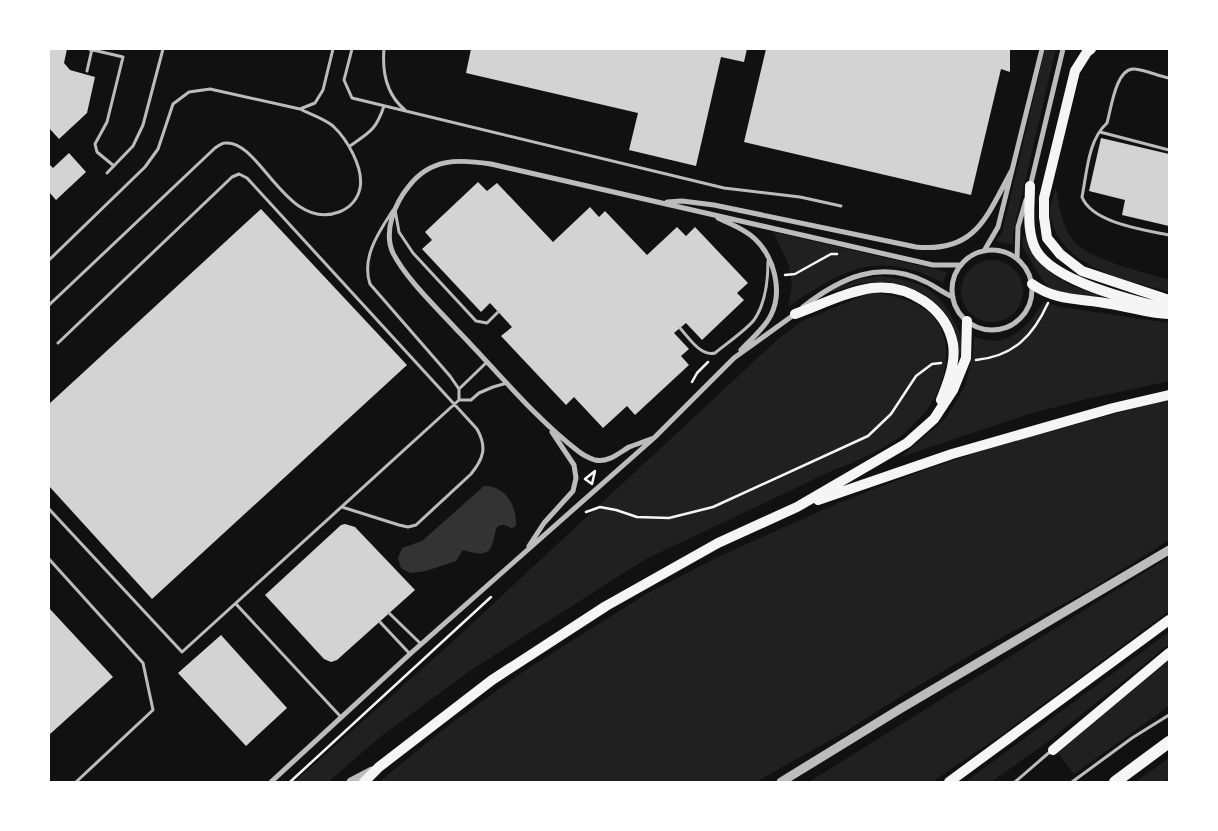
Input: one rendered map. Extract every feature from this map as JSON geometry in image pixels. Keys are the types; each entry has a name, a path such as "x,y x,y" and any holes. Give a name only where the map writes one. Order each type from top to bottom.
{"highway":[{"path":"1115,782 1169,742"}],"main road":[{"path":"1090,49 1075,71 1044,198 1047,238 1060,254 1082,271 1169,300"},
{"path":"1030,186 1029,228 1036,250 1052,267 1076,282 1169,309"},
{"path":"1032,284 1042,291 1060,298 1110,304 1156,314 1169,314"},
{"path":"795,314 859,290 874,288 902,291 919,298 938,314 947,328 953,345 953,361 947,386 934,419"},
{"path":"364,782 378,767 492,680 606,606 718,543 796,507 907,443 934,419 953,390 966,358 967,321"},
{"path":"796,507 952,454 1113,408 1169,395"},
{"path":"949,782 1169,620"},
{"path":"1053,750 1169,653"}],"street":[{"path":"984,251 998,227 1042,49"},
{"path":"1017,258 1018,227 1030,186 1063,49"},
{"path":"271,782 421,644 654,438 734,358 771,315 777,292 775,276 768,257 754,238 740,228 713,216 661,202 470,161 443,162 428,169 416,178 395,207 389,233 392,251 406,272 487,361 545,421 577,451 585,456 597,460 616,456 629,448 654,438"},
{"path":"661,202 682,201 714,205 916,247 936,248 956,242 976,230 985,220 1012,170"},
{"path":"713,216 735,218 933,265 960,265"},
{"path":"996,250 1017,258 1027,270 1032,284 1032,296 1022,318 1012,325 1001,329 989,330 977,327 967,321 958,311 953,298 953,280 960,265 967,258 984,251 996,250"},
{"path":"734,358 822,292 851,278 883,271 909,276 926,282 953,298"},
{"path":"524,552 544,524 573,490 576,478 574,465 545,421"},
{"path":"781,782 1169,550"},
{"path":"352,782 378,767"}],"lane":[{"path":"86,71 90,49 123,57 107,122 95,144 97,152 114,166"},
{"path":"107,173 133,146 143,125 163,49"},
{"path":"300,109 315,103 323,90 333,49"},
{"path":"352,49 344,80 352,98 724,188 800,197 841,206"},
{"path":"384,49 382,66 390,91 396,103 408,112"},
{"path":"1169,78 1132,69 1120,77 1107,123 1093,143 1082,197 1085,204 1105,218 1127,227 1169,236"},
{"path":"49,260 145,167 158,149 173,104 189,92 210,89 300,109 332,125 350,146 361,186 356,199 345,210 333,214 318,215 304,210 292,201 245,150 233,144 224,143 215,148 49,305"},
{"path":"350,146 372,131 379,123 384,106"},
{"path":"1099,132 1169,150"},
{"path":"58,343 232,177 239,174 247,178 477,429 482,439 483,451 479,464 471,474 416,525 408,527 399,525 342,507"},
{"path":"395,207 399,232 413,253 476,321 487,323 498,312"},
{"path":"395,207 377,235 367,264 367,275 370,284 450,376 459,389 459,400"},
{"path":"680,328 703,352 716,353 753,321 762,305 768,277 768,257"},
{"path":"459,389 487,361"},
{"path":"49,509 182,652 454,404 459,400 471,400 479,393 508,383"},
{"path":"49,559 143,663 153,710 76,782"},
{"path":"236,604 341,717"},
{"path":"389,613 421,644"},
{"path":"380,622 410,654"},
{"path":"1072,782 1132,738 1169,715"},
{"path":"1015,782 1053,750"}],"path":[{"path":"775,276 794,274 832,254 842,253"},
{"path":"966,358 977,360 992,357 1020,344 1039,323 1052,295"},
{"path":"692,382 697,373 708,363 710,354"},
{"path":"581,516 587,511 600,507 637,517 669,518 713,507 868,436 891,414 916,376 932,364 953,361"},
{"path":"595,471 594,478 592,484 585,479 595,471"},
{"path":"290,782 492,596"}],"shaded area":[{"path":"1045,49 1056,49 1013,233 1013,245 996,241 1002,233"},
{"path":"1056,187 1061,214 1066,228 1072,239 1079,246 1103,259 1169,280 1169,292 1114,276 1080,259 1066,247 1056,232 1050,214"},
{"path":"773,232 947,272 943,283 920,273 899,267 880,266 862,268 827,282 788,307 792,286 788,263"},
{"path":"1026,236 1033,254 1054,276 1074,287 1096,293 1099,296 1060,293 1050,289 1023,248 1022,238"},
{"path":"992,260 1004,263 1014,269 1020,279 1023,291 1020,303 1014,313 1004,319 992,322 980,319 970,313 964,303 961,291 964,279 970,269 980,263"},
{"path":"879,276 916,283 934,294 949,312 959,332 962,343 960,354 956,334 949,318 930,298 918,291 905,286 877,282 863,283 833,292 832,290 860,279"},
{"path":"872,292 906,300 921,307 934,318 941,328 945,340 945,365 938,390 926,411 905,433 864,458 838,468 646,559 471,670 380,737 328,782 294,782 450,644 778,339 802,321"},
{"path":"1043,302 1061,307 1169,323 1169,381 1029,414 901,457 946,418 965,386 973,354 974,337 994,341 1010,337 1029,322"},
{"path":"1169,399 1169,540 1096,586 979,650 848,730 756,782 379,782 445,728 524,671 648,593 720,556 843,501 922,471 987,449"},
{"path":"484,486 498,489 508,498 516,518 516,526 512,528 504,525 498,526 493,543 487,552 480,554 463,550 456,561 426,571 410,573 401,568 398,558 402,548 422,541"},
{"path":"1169,557 1169,611 1000,736 932,782 809,782"},
{"path":"1169,632 1169,644 1049,741 991,782 965,782"},
{"path":"1169,660 1169,706 1074,774 1058,753"},
{"path":"1169,758 1169,778 1164,782 1135,782"}],"building":[{"path":"49,49 67,49 64,63 70,70 95,77 87,113 59,139 49,128"},
{"path":"471,49 747,49 744,62 721,57 696,166 629,150 638,113 466,73"},
{"path":"766,49 1010,49 1010,72 1001,69 971,195 744,142"},
{"path":"1101,138 1169,154 1169,226 1122,215 1125,200 1089,191"},
{"path":"69,153 86,172 56,200 49,192 49,164 53,168"},
{"path":"478,182 487,191 497,183 553,242 590,207 599,217 605,211 647,255 677,227 686,236 695,227 748,283 737,293 744,300 702,340 686,323 674,333 689,349 681,356 689,365 635,415 627,406 603,428 574,397 566,405 501,336 512,327 490,303 481,312 422,249 432,240 425,232"},
{"path":"261,209 407,365 152,599 49,486 49,404"},
{"path":"345,524 355,527 415,590 337,660 331,662 324,659 265,595 341,525"},
{"path":"49,608 113,677 49,735"},
{"path":"221,635 287,708 246,746 178,673"}]}
